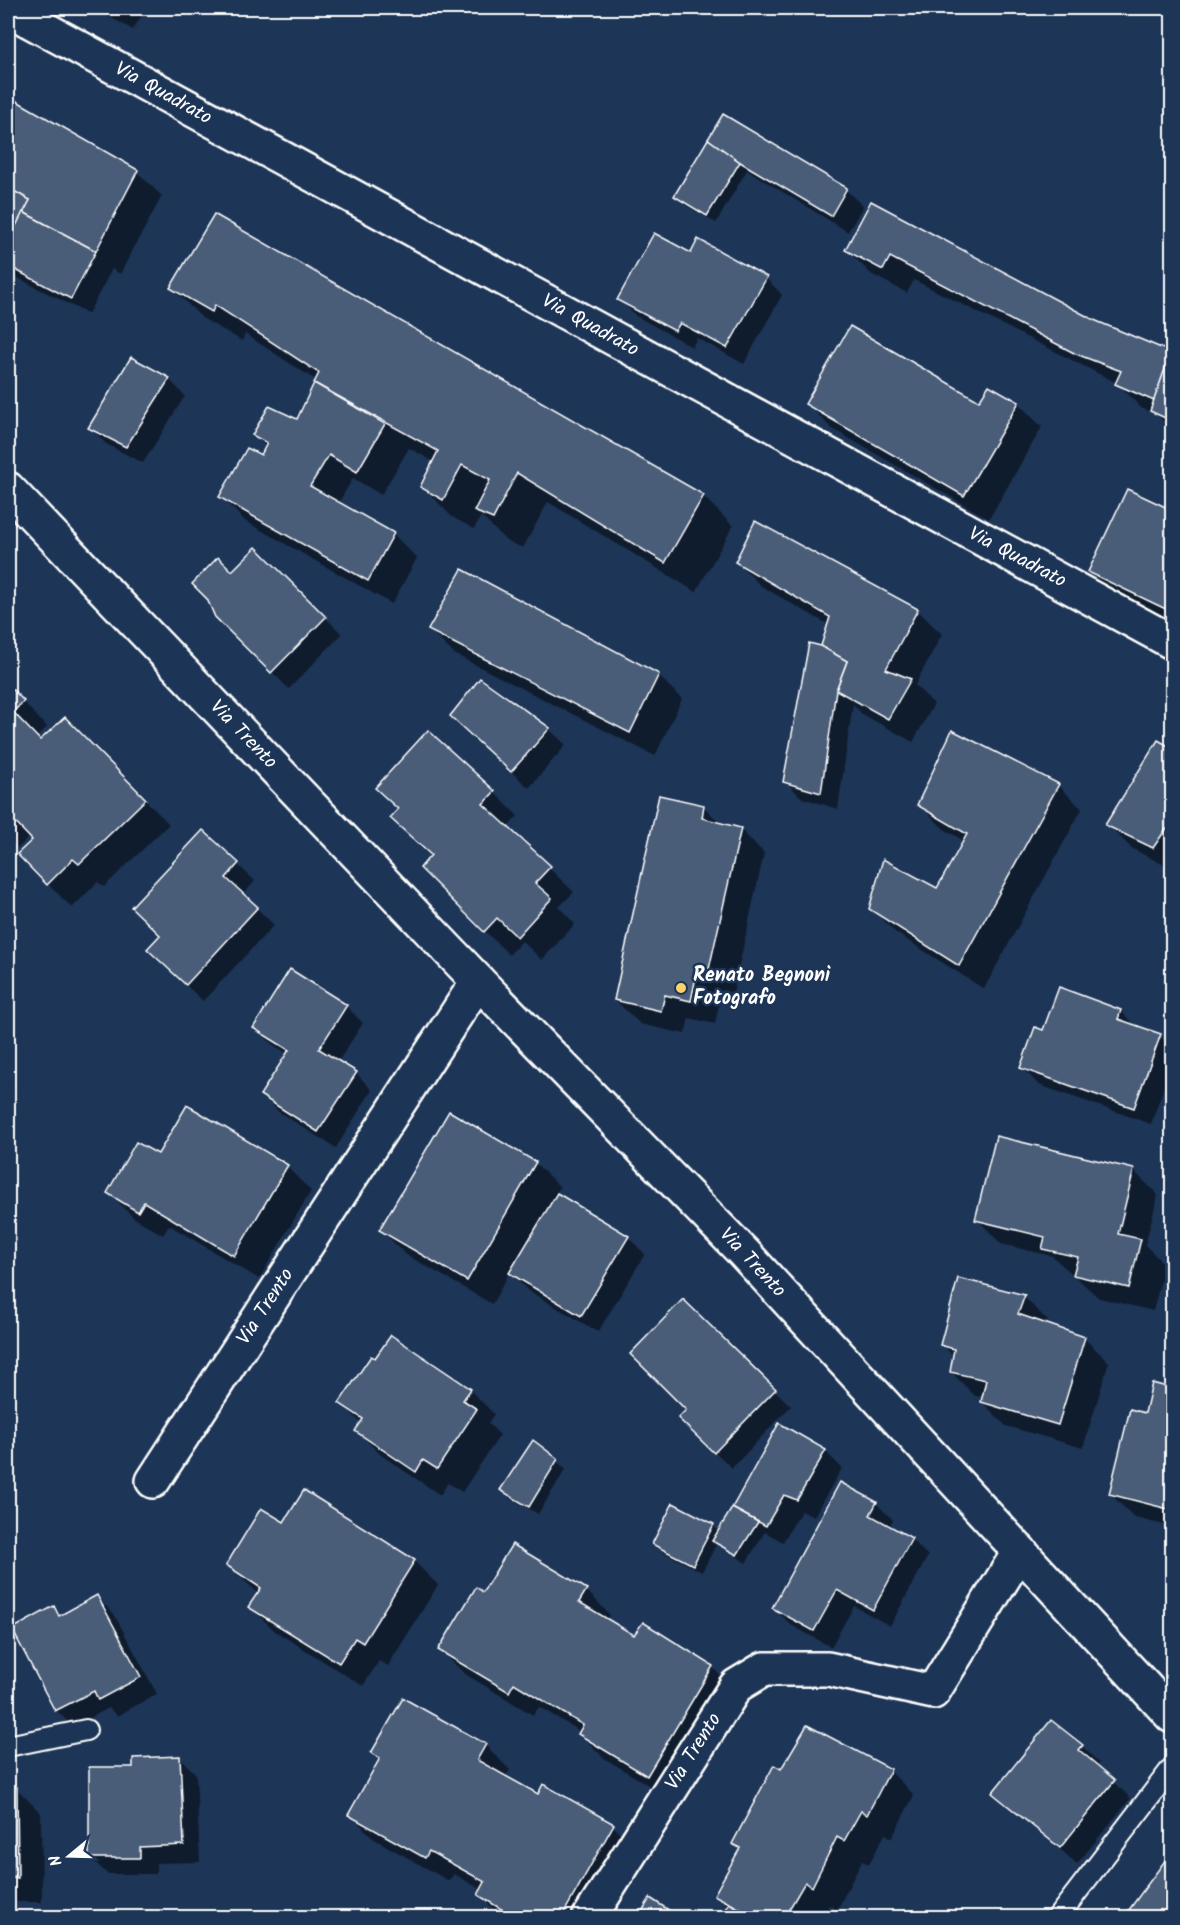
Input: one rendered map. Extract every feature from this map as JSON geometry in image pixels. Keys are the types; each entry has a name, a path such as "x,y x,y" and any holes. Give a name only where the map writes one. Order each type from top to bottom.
{"street":[{"name":"Via Quadrato","path":"8,9 1173,642"},
{"name":"Via Trento","path":"8,489 477,981 744,1253 1173,1716"},
{"name":"Via Trento","path":"153,1481 477,981"},
{"name":"Via Trento","path":"589,1917 736,1686 764,1669 828,1669 933,1692 1020,1551"}],"lane":[{"path":"8,1746 86,1730"},
{"path":"1057,1917 1173,1768"}],"building":[{"path":"8,96 138,170 96,251 23,212 30,200 8,188"},
{"path":"723,114 847,188 831,216 740,162 708,139"},
{"path":"708,139 740,162 707,216 674,196"},
{"path":"8,188 30,200 8,242"},
{"path":"871,201 1094,320 1171,352 1154,401 1115,384 1121,371 1076,354 890,257 883,270 845,250"},
{"path":"23,212 96,251 71,299 8,266 8,242"},
{"path":"214,214 704,495 665,563 517,473 493,519 474,511 490,480 462,465 443,500 420,487 438,451 314,383 319,373 215,305 212,312 170,288"},
{"path":"654,233 691,253 698,239 767,277 727,348 680,323 675,331 617,300"},
{"path":"850,326 979,401 989,385 1019,402 964,496 805,404"},
{"path":"1172,352 1172,421 1150,411"},
{"path":"131,357 170,378 126,447 88,428"},
{"path":"314,383 385,424 357,472 329,455 310,486 394,533 368,581 219,497 247,448 261,455 267,443 252,435 269,406 297,419"},
{"path":"1127,489 1172,510 1172,612 1088,572"},
{"path":"755,521 918,609 886,669 911,679 888,719 836,690 847,661 821,646 830,617 735,562"},
{"path":"256,547 326,617 271,673 215,617 207,599 192,584 218,557 232,571"},
{"path":"462,569 659,674 630,733 428,630"},
{"path":"809,643 821,646 847,661 836,690 821,793 783,782"},
{"path":"480,678 550,728 511,772 450,716"},
{"path":"8,685 24,701 13,712 40,740 65,717 146,799 79,864 73,859 47,885 17,854 32,840 8,815"},
{"path":"428,730 495,791 483,804 551,866 535,883 552,898 517,937 497,918 484,932 420,868 431,855 390,818 398,809 375,788"},
{"path":"952,730 1059,784 959,966 869,909 883,859 937,888 967,834 917,805"},
{"path":"1158,740 1172,748 1172,833 1166,829 1153,848 1105,825"},
{"path":"659,795 704,805 702,818 741,828 709,969 698,967 691,1001 665,995 661,1011 614,1000"},
{"path":"203,830 239,863 226,878 258,907 186,985 147,949 160,935 131,907"},
{"path":"290,969 347,1005 319,1049 357,1072 318,1132 260,1095 289,1050 253,1028"},
{"path":"1059,987 1121,1010 1118,1019 1161,1034 1134,1108 1020,1068 1035,1027 1043,1030"},
{"path":"187,1105 288,1165 234,1256 144,1202 138,1212 107,1193 136,1142 158,1154"},
{"path":"449,1111 536,1162 467,1281 379,1230"},
{"path":"996,1136 1134,1169 1118,1234 1141,1239 1129,1288 1073,1275 1078,1257 1042,1249 1045,1237 975,1220"},
{"path":"557,1193 629,1236 581,1316 509,1273"},
{"path":"958,1278 1025,1295 1018,1314 1085,1337 1058,1425 981,1402 986,1380 950,1372 954,1349 940,1345"},
{"path":"683,1299 776,1389 714,1453 678,1418 686,1410 630,1354"},
{"path":"391,1335 471,1389 463,1400 477,1409 437,1469 423,1460 416,1472 355,1431 363,1419 339,1403 371,1356 375,1358"},
{"path":"1172,1370 1172,1510 1109,1494 1130,1409 1145,1413 1152,1383 1167,1387"},
{"path":"779,1423 826,1450 797,1500 784,1495 766,1526 732,1508"},
{"path":"533,1440 558,1459 529,1507 500,1490"},
{"path":"840,1482 877,1502 870,1515 912,1538 873,1610 837,1590 814,1631 772,1608"},
{"path":"304,1490 415,1560 363,1643 355,1638 339,1663 248,1607 261,1588 226,1565 261,1508 284,1522"},
{"path":"673,1503 714,1524 693,1565 652,1544"},
{"path":"732,1508 758,1522 737,1555 712,1541"},
{"path":"512,1544 587,1589 579,1602 634,1635 643,1622 713,1666 647,1776 578,1734 583,1725 514,1683 509,1692 438,1650 476,1587 483,1592"},
{"path":"97,1595 141,1677 98,1700 94,1691 55,1711 12,1629 54,1606 59,1616"},
{"path":"403,1698 486,1744 477,1760 538,1794 543,1784 614,1824 561,1918 516,1918 478,1895 485,1882 429,1851 425,1858 348,1815 380,1758 371,1753"},
{"path":"1051,1720 1083,1745 1079,1750 1115,1780 1060,1848 992,1793"},
{"path":"807,1725 891,1769 867,1815 861,1811 844,1841 837,1837 812,1887 805,1882 784,1918 757,1918 714,1895 740,1848 732,1844 774,1765 781,1769"},
{"path":"180,1756 184,1845 140,1847 140,1858 89,1858 89,1767 133,1767 133,1758"},
{"path":"8,1787 17,1787 18,1878 8,1878"},
{"path":"1172,1851 1172,1918 1123,1918"},
{"path":"650,1898 681,1918 638,1918"},
{"path":"729,1903 757,1918 722,1918"}],"place":[{"name":"Renato Begnoni Fotografo","path":"681,988"}]}
